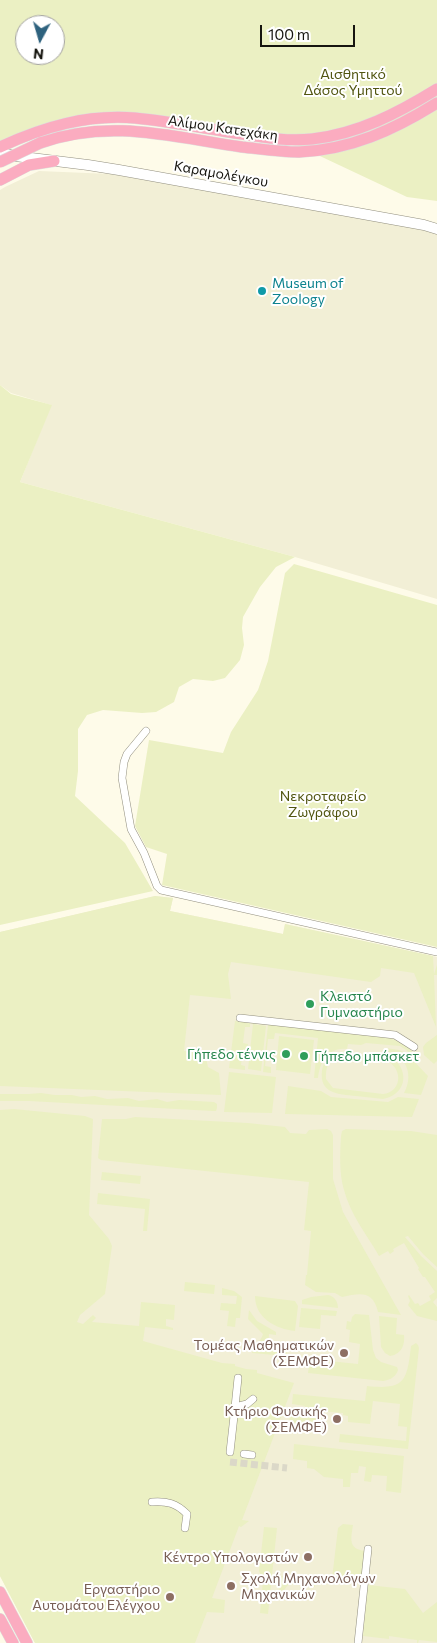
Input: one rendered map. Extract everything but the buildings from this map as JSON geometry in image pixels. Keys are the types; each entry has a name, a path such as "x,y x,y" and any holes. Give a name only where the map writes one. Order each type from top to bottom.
{"main road":[{"name":"Αλίμου Κατεχάκη","path":"0,147 22,137 72,122 122,118 136,118 271,138 310,139 337,135 375,123 437,89"},
{"name":"Αλίμου Κατεχάκη","path":"0,162 40,143 74,134 122,130 270,150 311,151 339,147 380,134 406,122 437,103"},
{"name":"Καραμολέγκου","path":"0,153 88,165 424,225 437,229"},
{"path":"0,180 29,164 54,161"},
{"path":"0,1592 27,1643"},
{"path":"0,1619 13,1643"}],"street":[{"path":"146,731 127,754 122,778 131,830 144,853 157,886 161,890 437,952"},
{"path":"240,1018 396,1035 414,1047"},
{"path":"230,1452 238,1378"},
{"path":"235,1407 247,1404 253,1399"},
{"path":"152,1502 168,1502 183,1510 187,1514 185,1528"},
{"path":"358,1643 368,1549"}],"shaded area":[{"path":"39,171 111,174 437,231 437,599 295,557 20,482 51,405 11,393 0,385 0,190"},
{"path":"155,896 173,898 170,911 283,934 285,924 437,957 437,1643 35,1643 0,1576 0,932"}],"green space":[{"name":"Αισθητικό Δάσος Υμηττού","path":"0,0 437,0 437,201 407,197 271,133 79,118 0,145"},
{"path":"0,385 11,394 52,405 20,482 295,557 276,567 260,587 243,617 244,645 240,660 225,678 213,681 193,679 179,687 174,702 156,712 142,713 103,710 87,715 78,729 78,771 75,796 125,843 153,891 0,925"},
{"name":"Νεκροταφείο Ζωγράφου","path":"294,564 437,605 437,947 162,885 167,854 146,847 135,826 149,740 223,753 231,732 258,690 268,661 285,573"},
{"path":"155,896 173,898 170,911 283,934 285,924 433,956 434,974 437,965 437,975 434,975 436,1027 414,973 381,968 380,976 371,982 231,962 228,974 231,999 190,995 184,1051 205,1053 208,1067 219,1073 221,1095 0,1086 0,932"},
{"path":"235,1021 390,1038 408,1046 420,1063 400,1046 366,1043 361,1045 348,1044 347,1049 335,1050 326,1057 318,1078 314,1078 318,1038 275,1033 274,1039 268,1039 265,1066 271,1067 271,1073 263,1072 268,1025 250,1023 250,1027 245,1027 243,1043 248,1044 247,1050 243,1049 241,1065 245,1066 245,1070 229,1068"},
{"path":"253,1024 266,1026 261,1071 248,1069"},
{"path":"437,1035 437,1061 434,1064 424,1055 423,1047"},
{"path":"279,1036 314,1040 310,1074 276,1070"},
{"path":"386,1048 406,1053 428,1076 421,1095 404,1093 408,1081 405,1063 396,1055 390,1052 386,1053"},
{"path":"336,1053 394,1059 402,1071 403,1083 396,1093 383,1099 331,1091 324,1084 322,1070 326,1060","holes":["339,1056 389,1062 396,1071 398,1081 393,1089 383,1094 333,1088 326,1079 328,1065"]},
{"path":"229,1072 276,1077 272,1113 224,1112"},
{"path":"288,1086 321,1091 331,1097 388,1102 398,1097 419,1099 412,1117 285,1114"},
{"path":"41,1093 81,1097 95,1096 107,1099 128,1098 139,1101 157,1099 167,1102 179,1100 214,1102 217,1104 217,1108 216,1111 213,1111 0,1101 0,1094"},
{"path":"14,1109 85,1116 93,1119 89,1215 109,1239 112,1246 105,1294 80,1315 77,1322 83,1324 93,1315 96,1318 92,1322 139,1326 141,1302 175,1305 174,1320 166,1319 166,1326 173,1328 173,1330 145,1327 143,1341 222,1363 235,1364 235,1366 246,1369 257,1370 257,1373 294,1383 242,1520 249,1521 241,1527 239,1526 212,1598 225,1600 224,1613 207,1612 195,1643 35,1643 0,1576 0,1110"},
{"path":"135,1117 248,1123 285,1127 290,1133 306,1134 309,1130 327,1129 331,1131 333,1135 333,1179 343,1212 401,1315 378,1312 373,1300 365,1295 342,1297 335,1293 316,1292 305,1285 311,1231 304,1230 309,1182 101,1160 98,1158 102,1119"},
{"path":"346,1129 411,1131 437,1135 437,1267 408,1236 405,1237 437,1271 437,1298 433,1302 437,1307 437,1321 417,1316 408,1305 410,1301 409,1295 415,1304 418,1303 420,1306 431,1300 429,1296 435,1292 425,1277 423,1277 404,1243 393,1249 394,1251 390,1254 388,1251 379,1256 350,1207 342,1184 340,1157 342,1131"},
{"path":"102,1172 141,1176 140,1184 101,1180"},
{"path":"98,1193 150,1199 147,1231 143,1231 145,1209 97,1204"},
{"path":"185,1282 215,1285 214,1294 184,1291"},
{"path":"222,1288 234,1291 242,1297 240,1318 236,1318 235,1327 227,1326 229,1311 220,1310 221,1303 236,1304 237,1296 222,1295"},
{"path":"328,1295 335,1299 338,1308 302,1304 302,1300"},
{"path":"255,1296 295,1301 298,1306 295,1331 281,1328 268,1321 259,1310"},
{"path":"301,1308 337,1311 336,1316 321,1315 320,1329 299,1327"},
{"path":"249,1310 257,1321 276,1332 276,1335 269,1334 268,1349 287,1351 286,1356 252,1353 263,1334 248,1319"},
{"path":"355,1314 369,1315 373,1350 376,1358 381,1362 397,1367 396,1375 383,1381 308,1373 310,1359 358,1364 360,1344 349,1342 350,1330 346,1329 347,1321 351,1322"},
{"path":"379,1316 397,1318 396,1334 404,1335 402,1348 394,1355 390,1356 385,1353 381,1347"},
{"path":"416,1343 419,1348 408,1449 339,1442 340,1434 406,1441 407,1427 398,1426 400,1404 373,1401 370,1424 348,1422 348,1416 343,1415 343,1413 322,1411 320,1426 289,1422 290,1416 304,1417 305,1406 292,1404 293,1394 365,1401 367,1386 389,1386 402,1381 408,1368 411,1346"},
{"path":"294,1444 404,1456 401,1493 386,1491 387,1476 372,1475 371,1482 364,1481 366,1467 359,1466 358,1473 351,1473 350,1487 343,1487 343,1479 324,1477 314,1469 307,1468 307,1461 293,1459"},
{"path":"343,1524 353,1525 351,1539 353,1545 355,1548 364,1551 361,1582 332,1579 338,1528"},
{"path":"264,1527 277,1528 268,1614 260,1613 263,1580 259,1571"},
{"path":"281,1576 315,1580 315,1587 290,1584 282,1593 279,1593"},
{"path":"368,1585 405,1589 423,1613 437,1602 437,1642 419,1640 417,1643 417,1640 389,1636 389,1639 363,1636"}],"tunnel":[{"path":"230,1462 287,1468"}],"place":[{"name":"Museum of Zoology","path":"262,291"},
{"name":"Κλειστό Γυμναστήριο","path":"310,1004"},
{"name":"Γήπεδο τέννις","path":"286,1054"},
{"name":"Γήπεδο μπάσκετ","path":"304,1056"},
{"name":"Τομέας Μαθηματικών (ΣΕΜΦΕ)","path":"344,1353"},
{"name":"Κτήριο Φυσικής (ΣΕΜΦΕ)","path":"337,1419"},
{"name":"Κέντρο Υπολογιστών","path":"308,1557"},
{"name":"Σχολή Μηχανολόγων Μηχανικών","path":"231,1586"},
{"name":"Εργαστήριο Αυτομάτου Ελέγχου","path":"170,1597"}]}
